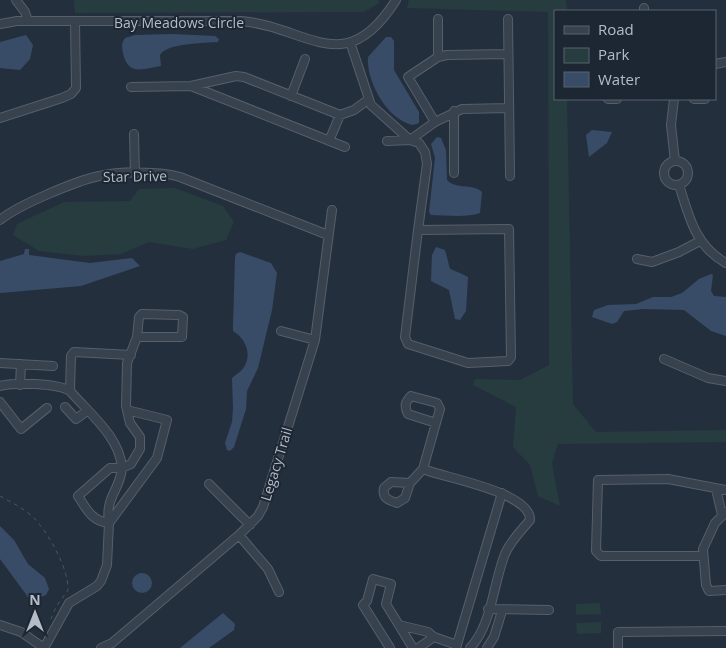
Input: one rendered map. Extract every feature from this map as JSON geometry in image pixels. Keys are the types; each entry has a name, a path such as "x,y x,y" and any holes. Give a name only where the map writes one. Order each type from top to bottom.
{"street":[{"path":"16,0 25,12 28,21"},
{"name":"Bay Meadows Circle","path":"0,24 28,21 75,20 240,21 268,26 318,43 335,45 350,42 376,26 387,15 396,0"},
{"path":"438,19 438,58"},
{"path":"508,19 510,176"},
{"path":"0,118 62,98 71,94 76,88 75,20"},
{"path":"350,42 369,99 378,112 410,140"},
{"path":"435,122 408,76 438,58 447,55 508,54"},
{"path":"291,96 305,59"},
{"path":"131,87 191,86 236,76 247,78 340,116"},
{"path":"191,86 345,147"},
{"path":"329,141 340,116 354,110 369,99"},
{"path":"674,100 671,110 675,161"},
{"path":"410,140 454,111 462,109 509,108"},
{"path":"454,111 454,173"},
{"path":"134,134 135,174"},
{"path":"387,141 410,140 419,143 427,157 418,230 405,337 408,344 468,363 508,361 511,357 509,229 418,230"},
{"path":"675,161 681,162 688,169 688,177 679,184 668,181 664,175 666,167 675,161"},
{"name":"Star Drive","path":"0,220 16,208 92,178 110,174 165,174 180,177 328,235"},
{"path":"679,184 691,223 700,241 715,257 726,263"},
{"name":"Legacy Trail","path":"101,648 112,643 239,535 250,525 263,507 315,340 332,210"},
{"path":"637,259 652,262 679,252 700,241"},
{"path":"109,523 98,522 92,517 78,496 110,468 122,468 131,464 140,449 140,437 130,423 127,410 128,363 137,337 139,317 142,314 179,315 183,318 182,337 137,337"},
{"path":"281,331 315,340"},
{"path":"70,391 71,356 74,352 131,355"},
{"path":"664,359 708,378 726,381"},
{"path":"0,363 53,366"},
{"path":"20,385 21,364"},
{"path":"0,386 56,385 70,391 118,448 122,468 121,478 110,498 107,565 101,581 91,590 69,603 44,648 21,632 0,625"},
{"path":"410,484 423,469 440,409 437,403 411,396 406,401 405,408 408,414 436,423"},
{"path":"0,402 21,429 47,408"},
{"path":"65,407 76,419 87,411"},
{"path":"109,523 157,458 167,420 127,410"},
{"path":"423,469 502,493 528,509 530,520 508,549 482,629 470,648"},
{"path":"702,556 601,556 596,552 598,480 668,480 726,490"},
{"path":"209,484 250,525"},
{"path":"716,489 724,513 712,529 702,556 706,585 709,590 726,590"},
{"path":"399,626 428,632 434,637 456,646 502,493"},
{"path":"239,535 268,569 279,592"},
{"path":"390,648 363,605 367,601 373,579 391,584 386,604 413,648"},
{"path":"488,609 502,611 549,610"},
{"path":"487,648 494,637 502,611"},
{"path":"618,648 614,632 726,631"},
{"path":"418,648 434,637"}],"path":[{"path":"0,496 25,510 39,524 65,568 68,590 56,608 51,621 52,624"}],"green space":[{"path":"74,0 379,0 379,3 364,12 75,13"},
{"path":"409,0 566,0 567,10 554,10 554,100 567,100 573,404 596,432 726,430 726,442 558,444 552,463 560,506 538,496 530,465 513,447 516,407 473,385 475,379 520,380 549,365 548,12 407,8"},
{"path":"175,188 223,206 234,222 226,240 193,249 149,242 121,254 84,256 39,251 13,235 17,224 64,202 130,201 139,189"},
{"path":"600,603 601,614 576,615 576,604"},
{"path":"601,622 601,633 577,634 576,623"}],"water":[{"path":"26,35 33,45 30,59 20,70 0,68 0,42"},
{"path":"135,35 215,36 219,39 218,42 187,44 170,48 160,55 161,66 137,69 128,65 122,47 125,38"},
{"path":"386,37 391,37 394,41 394,70 419,112 419,123 413,125 395,116 387,108 375,88 368,67 368,57"},
{"path":"592,130 612,132 607,143 589,157 586,135"},
{"path":"437,137 441,138 446,150 447,180 455,185 478,189 482,192 480,213 456,216 431,215 429,212 435,158 431,144"},
{"path":"436,247 445,250 450,269 468,277 466,311 460,320 455,319 449,290 431,281 432,255"},
{"path":"25,249 29,249 29,255 90,263 132,258 140,266 81,286 0,293 0,261 24,254"},
{"path":"240,252 271,263 277,273 272,310 258,368 247,391 246,409 234,447 230,451 227,450 225,443 232,422 232,378 242,370 248,354 242,339 233,331 235,258 236,254"},
{"path":"711,274 713,275 711,291 714,296 726,297 726,336 711,331 684,310 643,309 624,311 617,322 612,324 592,317 594,310 608,305 636,304 653,297 671,297 682,293 699,279"},
{"path":"0,526 14,540 28,564 45,578 49,589 46,595 38,598 28,597 0,559"},
{"path":"138,573 146,573 152,579 152,587 146,593 138,593 132,587 132,579"},
{"path":"223,613 235,624 234,630 209,648 180,648"}]}
